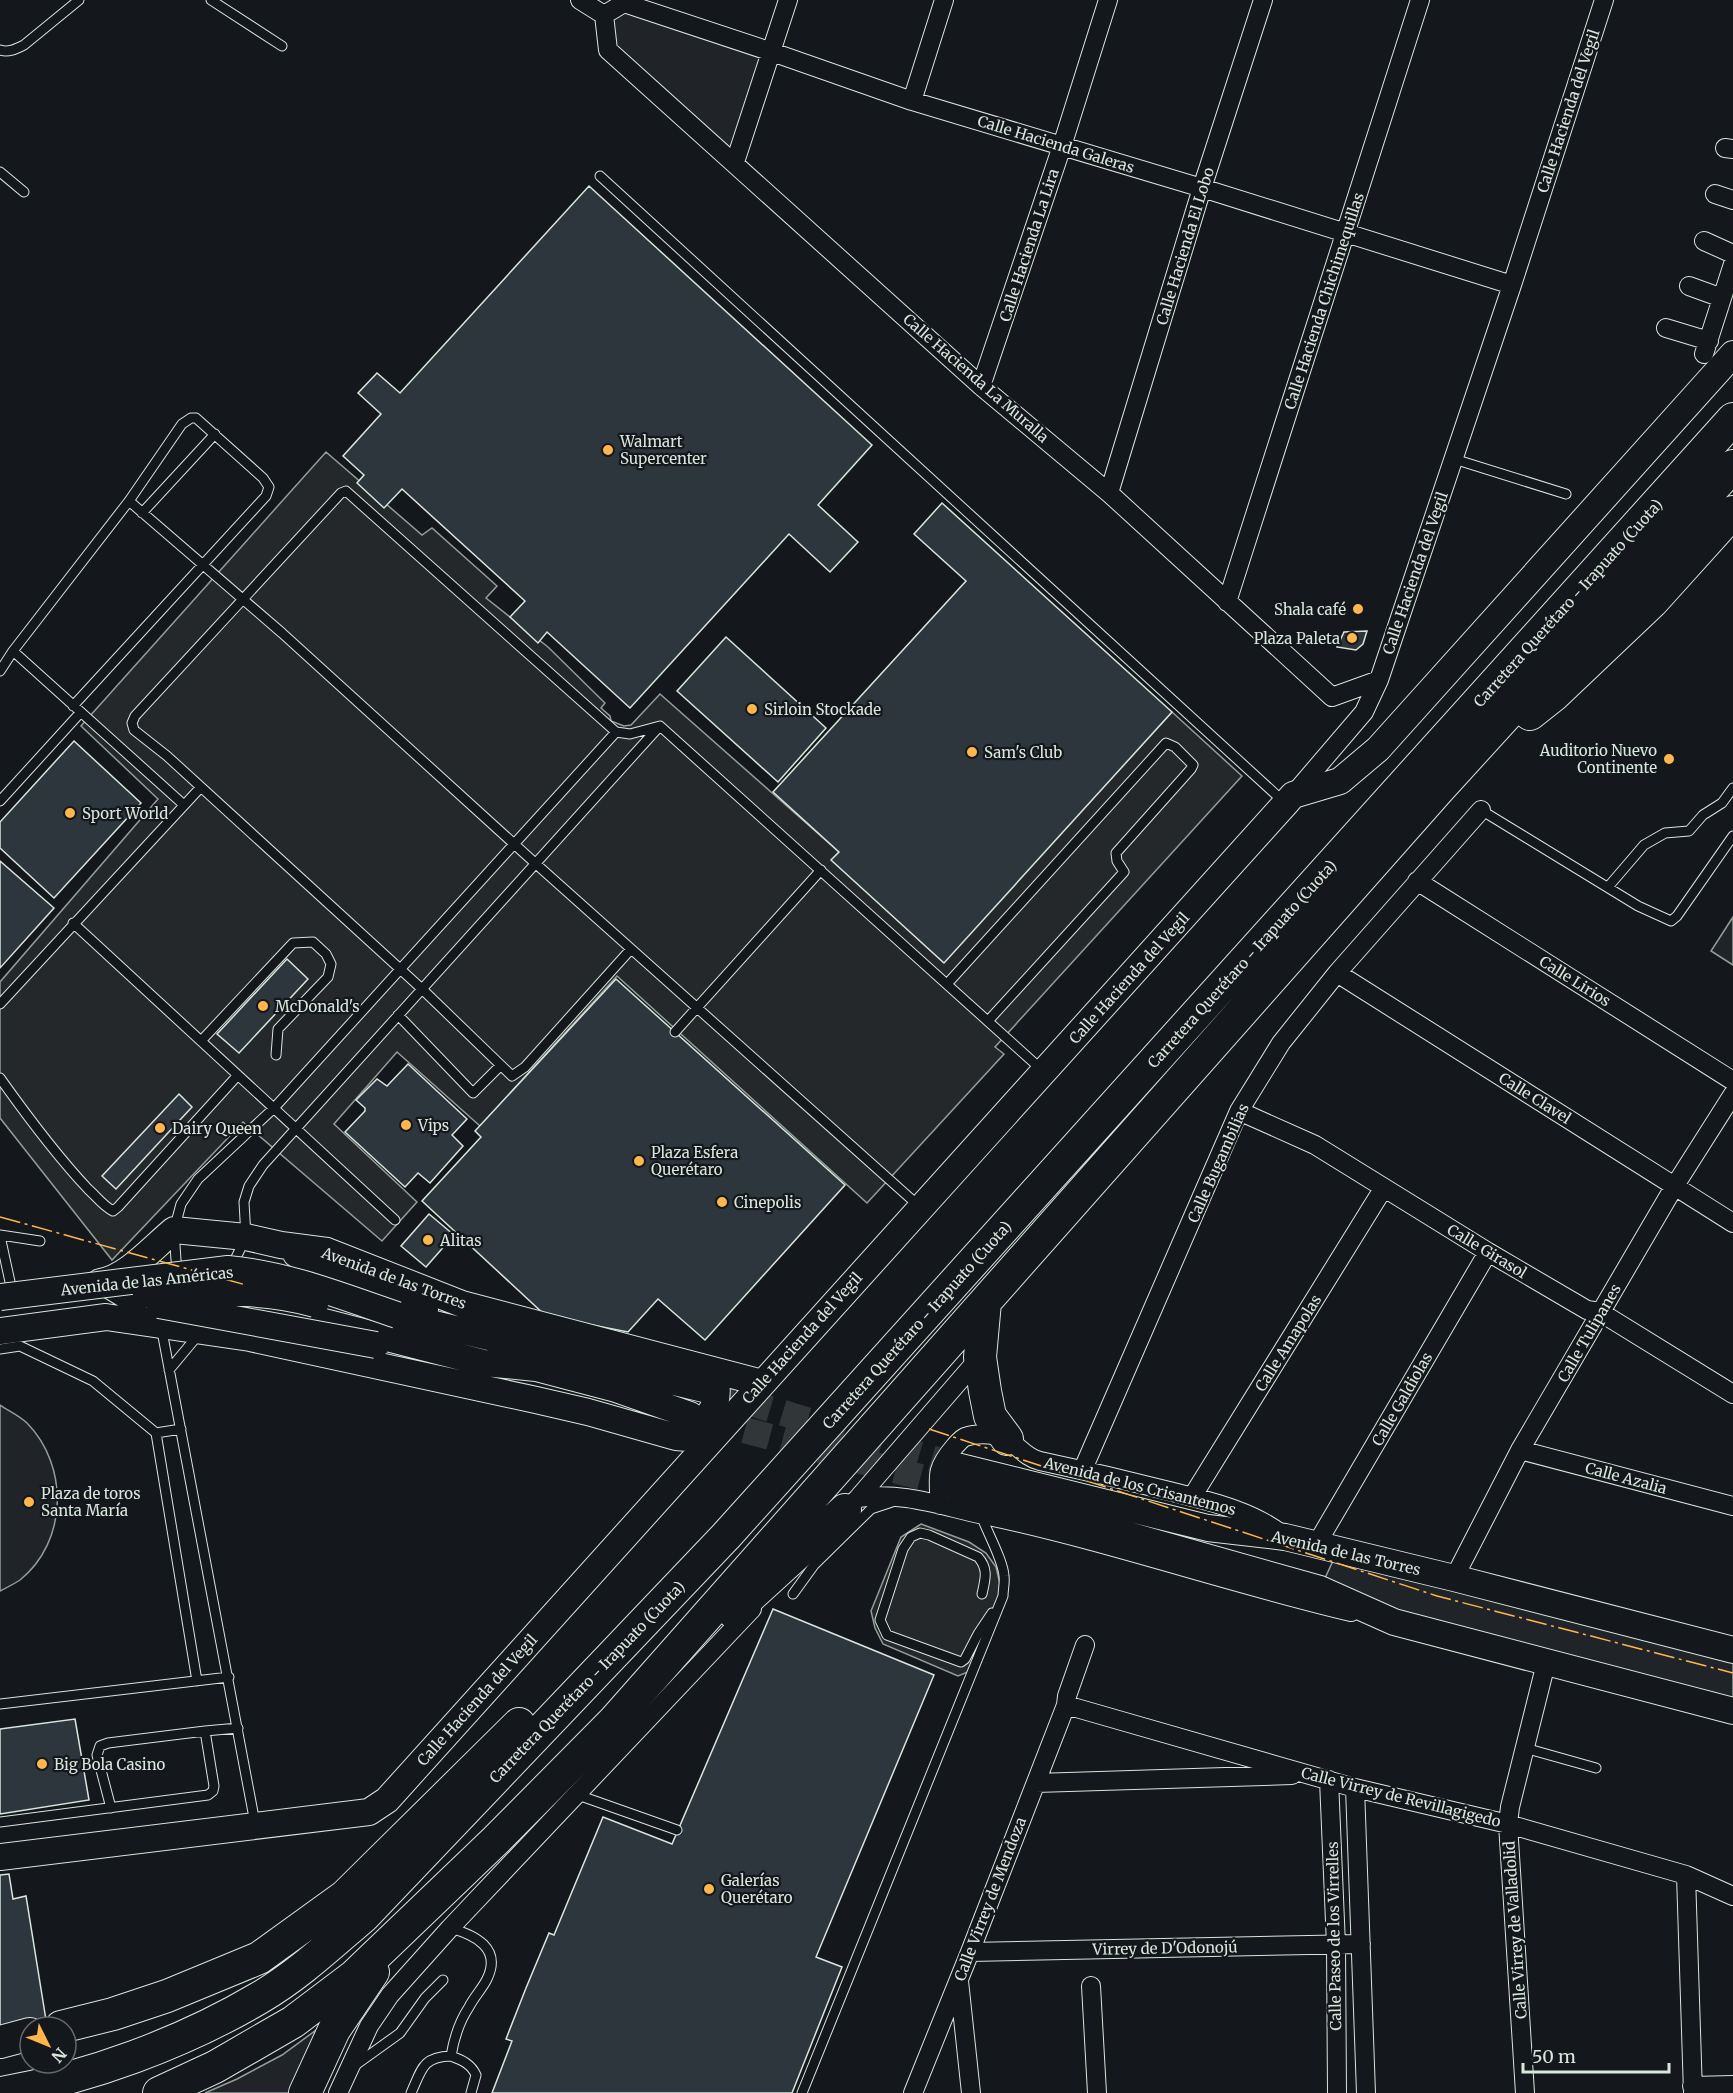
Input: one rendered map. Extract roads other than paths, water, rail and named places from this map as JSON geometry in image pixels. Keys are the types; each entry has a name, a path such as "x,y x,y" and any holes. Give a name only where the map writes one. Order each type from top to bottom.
{"highway":[{"name":"Carretera Querétaro - Irapuato (Cuota)","path":"1,2093 102,2067 181,2039 260,1998 315,1958 363,1916 726,1536 1733,419"},
{"name":"Carretera Querétaro - Irapuato (Cuota)","path":"159,2093 215,2067 293,2022 354,1976 496,1840 613,1722 1439,789 1733,465"},
{"path":"1439,789 1554,695 1636,618 1733,512"},
{"path":"984,1302 980,1357 990,1416 1007,1439"},
{"path":"613,1722 851,1504"},
{"path":"78,2023 167,1996 259,1958 301,1930 345,1896 590,1653 726,1536"},
{"path":"305,2093 334,2030 362,1986 414,1919"},
{"path":"0,2042 18,2037"}],"main road":[{"path":"1290,799 1340,781 1378,749 1733,354"},
{"name":"Calle Hacienda del Vegil","path":"256,1826 369,1812 387,1800 1290,799"},
{"path":"100,1288 129,1270 174,1230"},
{"name":"Avenida de las Torres","path":"174,1230 246,1237 281,1245 327,1251 462,1304 710,1381"},
{"path":"281,1245 330,1273 500,1340"},
{"name":"Avenida de las Américas","path":"3,1297 228,1269 263,1273 298,1281 395,1320"},
{"path":"100,1288 138,1303 160,1324"},
{"path":"100,1288 376,1345 536,1400"},
{"name":"Avenida de las Américas","path":"3,1297 100,1288 234,1291 290,1296 395,1320"},
{"path":"12,1335 106,1317 160,1324 207,1320 228,1310 248,1307 270,1308 484,1363 536,1368"},
{"path":"207,1320 250,1338 588,1412 676,1437 711,1440"},
{"path":"395,1320 536,1368 616,1389 690,1415"},
{"name":"Avenida de las Torres","path":"395,1320 710,1381 762,1383"},
{"path":"676,1437 698,1425 708,1415 718,1398 717,1385 710,1381"},
{"name":"Avenida de las Torres","path":"950,1486 1208,1528 1285,1537 1733,1650"},
{"name":"Avenida de las Torres","path":"950,1486 1320,1589 1394,1622 1733,1711"},
{"path":"0,1857 256,1826"}],"street":[{"path":"580,0 604,15"},
{"path":"735,162 788,0"},
{"path":"912,101 944,0"},
{"name":"Calle Hacienda La Lira","path":"981,386 1062,146 1108,0"},
{"name":"Calle Hacienda El Lobo","path":"1109,493 1202,188 1263,0"},
{"name":"Calle Hacienda Chichimequillas","path":"1227,602 1420,0"},
{"name":"Calle Hacienda del Vegil","path":"1290,799 1364,712 1379,680 1512,285 1604,0"},
{"name":"Calle Hacienda Galeras","path":"604,15 625,2 912,101 1202,188 1512,285"},
{"name":"Calle Hacienda La Muralla","path":"604,15 608,50 981,386 1109,493 1332,697 1379,680"},
{"path":"1715,194 1733,200"},
{"path":"1704,241 1733,254"},
{"path":"1666,328 1707,348 1733,264"},
{"path":"1689,286 1722,298"},
{"name":"Calle Bugambilias","path":"1083,1469 1239,1112 1281,1043 1337,974 1481,810"},
{"name":"Calle Lirios","path":"1417,881 1733,1081"},
{"name":"Calle Clavel","path":"1337,974 1733,1223"},
{"name":"Calle Tulipanes","path":"1454,1578 1520,1450 1674,1187 1733,1094"},
{"name":"Calle Girasol","path":"1239,1112 1315,1145 1488,1252 1587,1310 1600,1312 1733,1394"},
{"name":"Calle Amapolas","path":"1192,1497 1383,1189"},
{"name":"Calle Galdiolas","path":"1316,1545 1488,1252"},
{"path":"338,2093 369,2026 390,1995 450,1928 851,1504 980,1357"},
{"path":"950,1486 938,1470 963,1438 982,1434 1007,1439"},
{"name":"Avenida de los Crisantemos","path":"1007,1439 1031,1458 1192,1497 1249,1515 1269,1524 1285,1537"},
{"name":"Calle Azalia","path":"1520,1450 1733,1506"},
{"name":"Avenida de las Torres","path":"851,1504 878,1495 907,1497 950,1486 981,1515 1038,1526 1293,1599 1394,1622"},
{"name":"Calle Virrey de Mendoza","path":"913,2093 1036,1784 1066,1705 1085,1645"},
{"name":"Calle Virrey de Valladolid","path":"1525,2093 1508,1824 1510,1807 1546,1663"},
{"name":"Calle Virrey de Revillagigedo","path":"1066,1705 1355,1788 1508,1824 1686,1875 1733,1896"},
{"path":"1036,1784 1307,1774"},
{"name":"Calle Paseo de los Virrelles","path":"1329,1780 1336,1945 1337,2093"},
{"name":"Calle Paseo de los Virrelles","path":"1355,1788 1366,2093"},
{"path":"1686,1875 1693,2089 1733,2085"},
{"name":"Virrey de D'Odonojú","path":"970,1952 1361,1944"},
{"path":"959,1979 971,2093"},
{"path":"1091,1986 1097,2093"}],"lane":[{"path":"0,50 4,52 24,45 79,0"},
{"path":"211,0 282,46"},
{"path":"0,172 24,192"},
{"path":"600,176 1290,799"},
{"path":"0,671 129,501 182,424 190,418 196,418 263,478 269,487 266,496 77,709 0,801"},
{"path":"142,513 214,434"},
{"path":"1454,459 1566,494"},
{"path":"631,949 525,1067 512,1076 401,969 167,756 134,730 132,723 133,719 343,491 350,493 616,732 630,734 660,726"},
{"path":"129,501 282,633 920,1207"},
{"path":"13,651 184,805"},
{"path":"217,1299 246,1237 244,1202 249,1186 263,1166 660,726"},
{"path":"660,726 1044,1072"},
{"path":"169,1370 207,1320 185,1294 176,1260 174,1230 181,1204 198,1179 274,1108 616,732"},
{"path":"947,984 1166,743 1175,747 1193,765 1116,853 1117,861 1124,872 988,1021"},
{"path":"0,1004 201,787"},
{"path":"1608,887 1644,845 1665,833 1689,831 1703,815 1722,803 1733,788"},
{"path":"1481,810 1638,906 1671,921 1677,916 1733,836"},
{"path":"675,1032 821,870"},
{"path":"73,923 395,1220"},
{"path":"201,1041 293,943 313,942 326,954 331,964 328,977 278,1029 276,1055"},
{"path":"399,1015 473,1093 500,1066"},
{"path":"0,1078 83,1183 107,1208 112,1210 118,1207 238,1075"},
{"path":"3,1297 0,1236 40,1241"},
{"path":"160,1324 256,1826"},
{"path":"0,1349 12,1335 93,1381 156,1433 197,1681"},
{"path":"156,1433 181,1429"},
{"path":"793,1594 814,1566 871,1509 907,1497"},
{"path":"802,2093 1003,1596 1004,1575 998,1554 981,1515"},
{"path":"982,1594 986,1575 984,1564 978,1557 929,1534 920,1533 911,1537 903,1549 880,1620 887,1635 961,1662 1003,1596"},
{"path":"0,1704 229,1677"},
{"path":"111,1808 97,1755 100,1746 108,1743 238,1728"},
{"path":"0,1822 211,1794 214,1786 205,1731"},
{"path":"1525,1748 1596,1768"},
{"path":"578,1795 677,1830"},
{"path":"450,1928 474,1936 488,1950 492,1959 487,1981 468,2007 454,2036 451,2056"},
{"path":"350,2069 399,2032 425,1998 443,1980"},
{"path":"411,2093 423,2067 437,2056 451,2056 467,2063 473,2069 476,2075 471,2093"}],"tunnel":[{"path":"708,1390 957,1466"},
{"path":"707,1420 954,1486"}],"place":[{"name":"Walmart Supercenter","path":"608,450"},
{"name":"Shala café","path":"1358,609"},
{"name":"Plaza Paleta","path":"1352,638"},
{"name":"Sirloin Stockade","path":"752,709"},
{"name":"Sam's Club","path":"972,752"},
{"name":"Auditorio Nuevo Continente","path":"1669,759"},
{"name":"Sport World","path":"70,813"},
{"name":"McDonald's","path":"263,1006"},
{"name":"Vips","path":"406,1125"},
{"name":"Dairy Queen","path":"160,1128"},
{"name":"Plaza Esfera Querétaro","path":"639,1161"},
{"name":"Cinepolis","path":"722,1202"},
{"name":"Alitas","path":"428,1240"},
{"name":"Plaza de toros Santa María","path":"29,1502"},
{"name":"Big Bola Casino","path":"42,1764"},
{"name":"Galerías Querétaro","path":"709,1889"}]}
